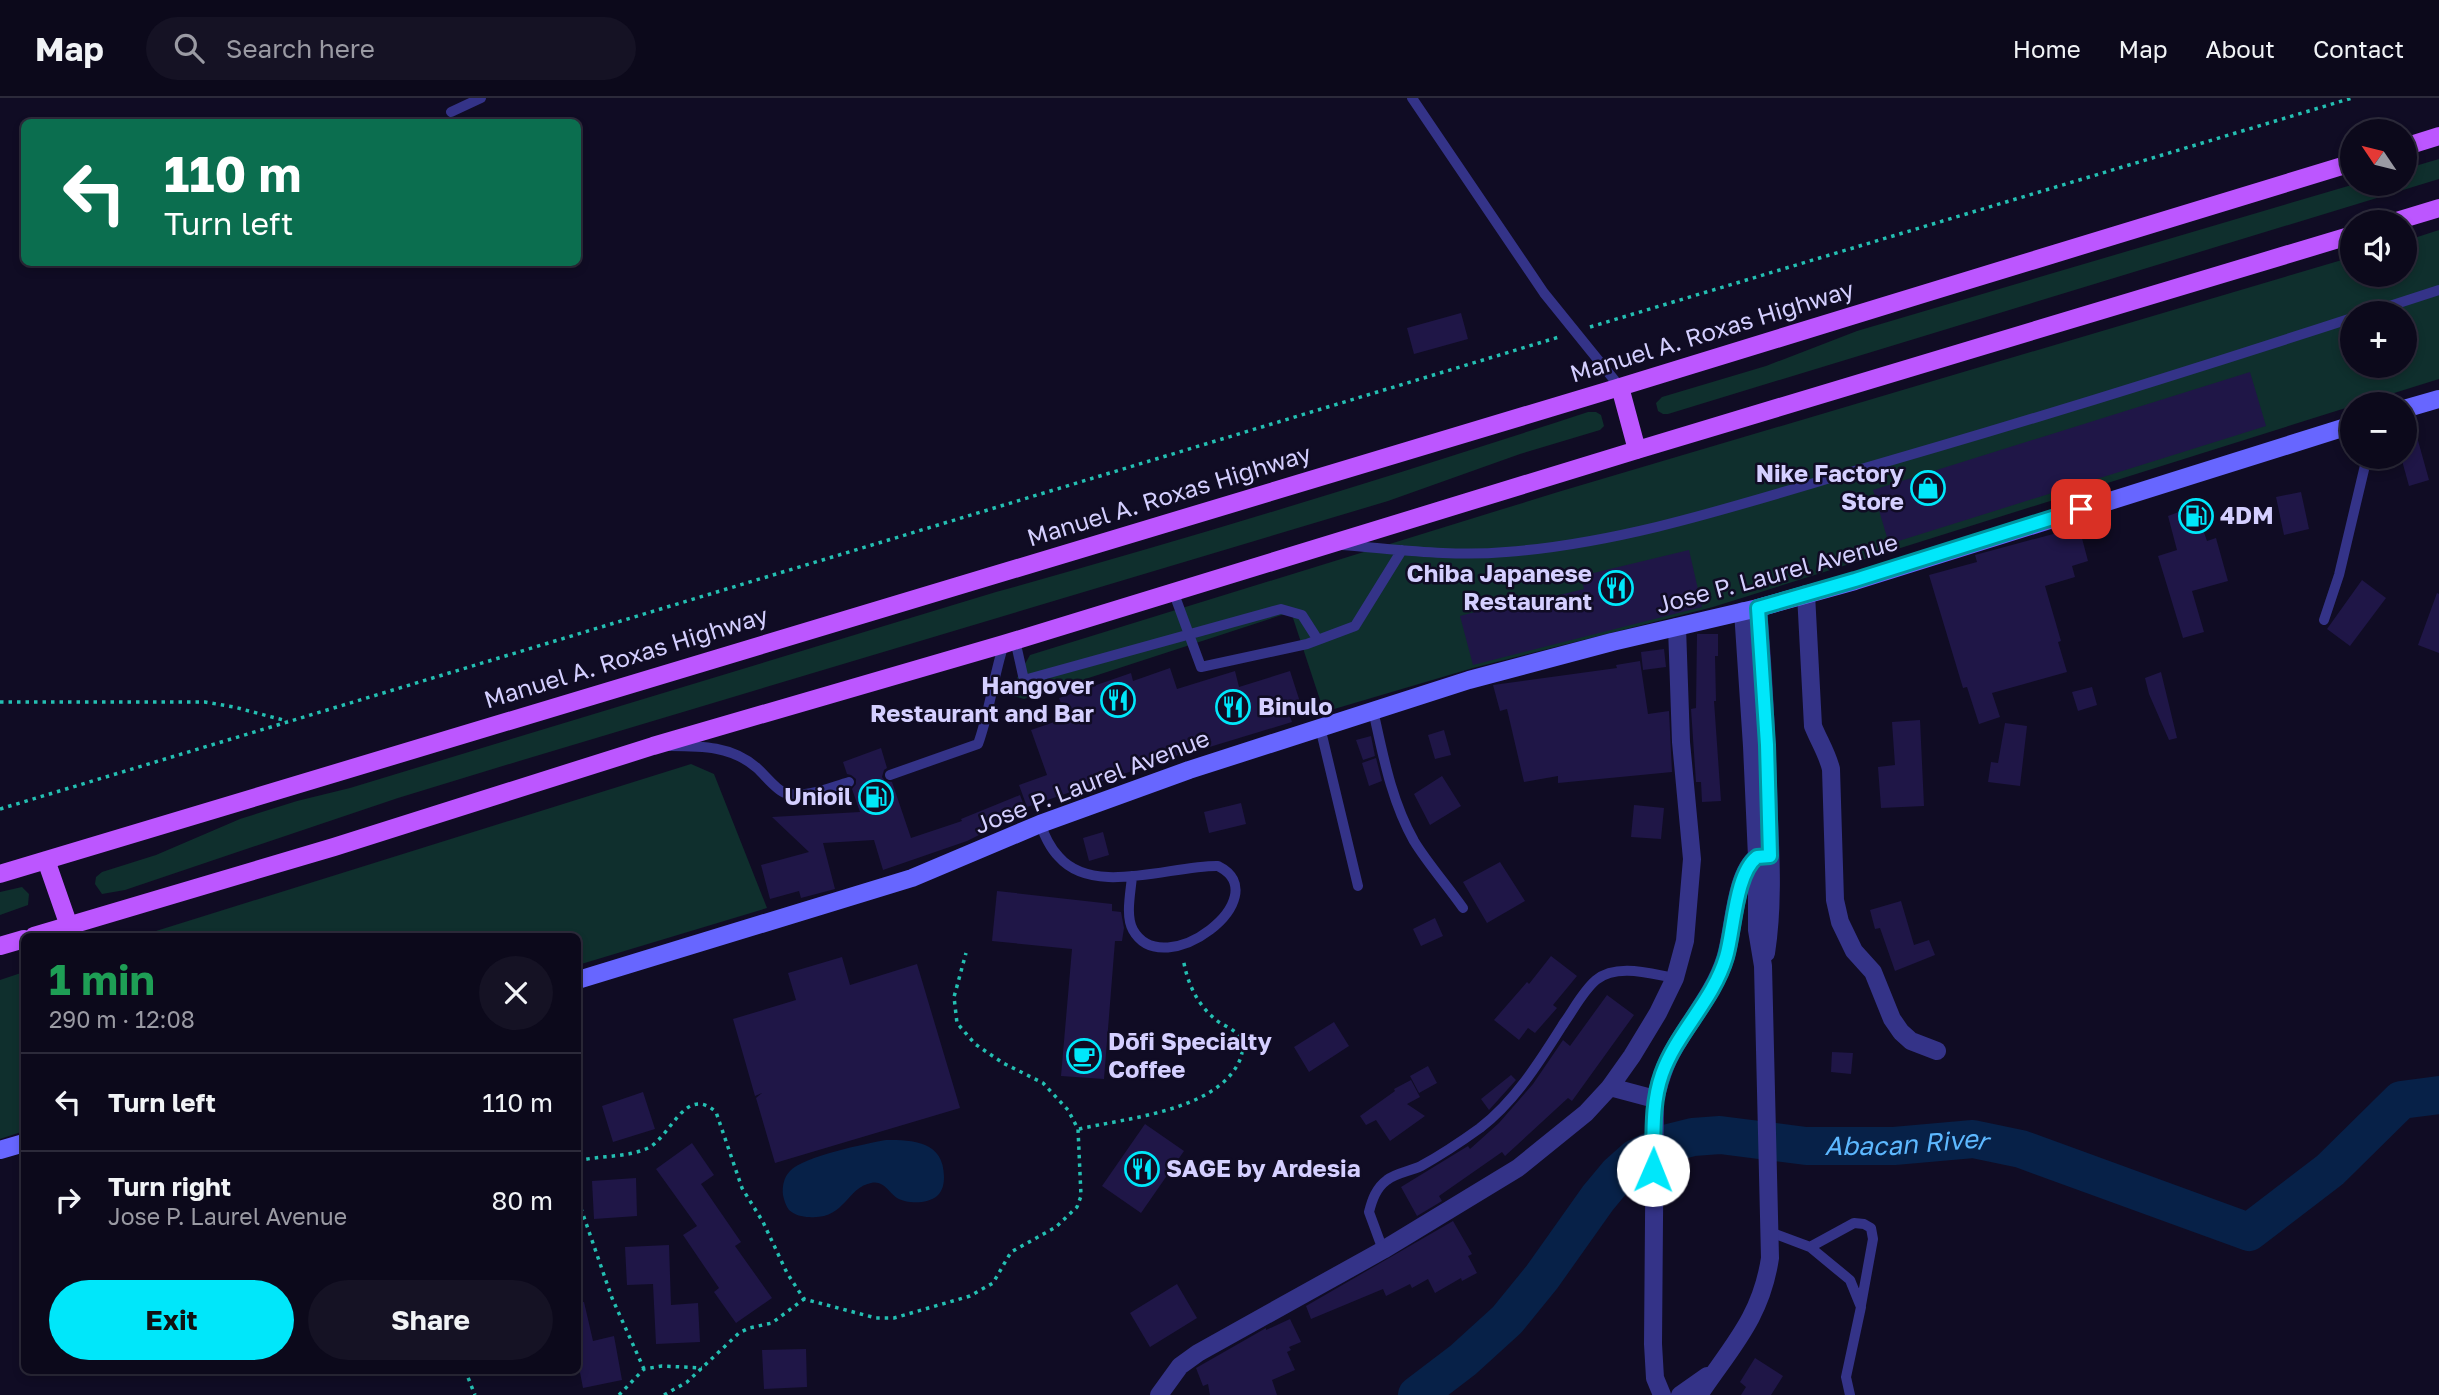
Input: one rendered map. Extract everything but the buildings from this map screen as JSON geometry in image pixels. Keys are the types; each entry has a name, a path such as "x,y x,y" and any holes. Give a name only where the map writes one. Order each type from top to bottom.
{"main road":[{"path":"2417,143 2439,136"},
{"name":"Manuel A. Roxas Highway","path":"0,874 431,742 1620,387 1955,282 2340,167"},
{"path":"2417,215 2439,208"},
{"path":"44,933 334,847 653,746 1009,642 2340,239"},
{"path":"1620,387 1637,450"},
{"path":"47,860 69,926"},
{"path":"0,946 21,940"}],"street":[{"path":"2417,406 2439,399"},
{"name":"Jose P. Laurel Avenue","path":"581,979 912,878 1040,824 1189,770 1373,710 1505,670 1807,594 2340,429"},
{"path":"1807,594 1813,726 1831,769 1835,900 1840,922 1854,951 1873,972 1892,1019 1901,1032 1911,1041 1937,1051"},
{"path":"1699,1395 1760,1303 1770,1258 1763,966 1757,930 1764,885 1764,856 1760,745 1750,609"},
{"path":"1159,1395 1180,1366 1198,1353 1383,1250 1518,1168 1587,1114 1610,1087 1658,1013 1675,978 1685,941 1692,859 1681,743 1677,627"},
{"path":"1662,1395 1654,1367 1655,1099 1670,1056 1716,982 1726,958 1744,876 1749,865 1764,856"},
{"path":"1610,1087 1655,1099"},
{"path":"0,1150 21,1144"},
{"path":"1680,1395 1716,1370"}],"lane":[{"path":"451,112 481,98"},
{"path":"1412,98 1521,261 1620,387"},
{"path":"2405,301 2439,290"},
{"path":"1328,544 1450,554 1505,552 1578,543 1668,524 1924,451 2340,322"},
{"path":"2324,620 2339,575 2364,469"},
{"path":"1173,591 1201,667 1318,640 1355,626 1402,550"},
{"path":"1009,642 1024,680 1281,609 1302,615 1318,640"},
{"path":"890,775 978,744 993,676 1009,642"},
{"path":"1373,710 1386,769 1404,821 1416,844 1463,908"},
{"path":"1320,727 1358,886"},
{"path":"653,746 714,747 735,754 755,765 782,793 798,795 849,782"},
{"path":"1040,824 1049,844 1069,866 1094,877 1132,876 1218,866 1227,870 1233,878 1236,889 1234,903 1228,914 1201,936 1183,946 1167,948 1154,945 1144,941 1133,930 1130,912 1132,876"},
{"path":"1383,1250 1369,1212 1378,1189 1388,1179 1419,1167 1481,1127 1505,1105 1530,1075 1584,995 1598,979 1613,973 1633,971 1675,978"},
{"path":"1810,1247 1854,1223 1871,1228 1873,1238 1846,1377 1850,1395"},
{"path":"1770,1231 1810,1247 1850,1280 1861,1307"}],"path":[{"path":"0,809 2352,98"},
{"path":"0,702 205,702 289,722"},
{"path":"1078,1129 1184,1105 1206,1096 1226,1082 1236,1067 1243,1054 1242,1044 1238,1035 1217,1021 1198,1002 1186,974 1183,946"},
{"path":"581,1161 647,1148 657,1142 688,1107 698,1104 709,1106 716,1112 742,1188 763,1222 787,1273 804,1298 876,1318 894,1318 982,1290 993,1283 1011,1252 1056,1227 1077,1207 1081,1196 1078,1129 1068,1110 1043,1083 1003,1063 975,1044 957,1023 954,998 966,953"},
{"path":"581,1209 612,1298 644,1369"},
{"path":"664,1395 687,1382 739,1334 749,1328 772,1323 804,1298"},
{"path":"619,1395 644,1369 662,1366 704,1368"},
{"path":"467,1374 475,1395"}],"green space":[{"path":"2439,159 2439,179 2417,186 2417,165"},
{"path":"2340,188 2340,196 2383,196 1668,414 1658,411 1656,403 1662,397 1766,366 1857,331"},
{"path":"2439,230 2439,379 2397,392 2340,392 2340,410 1713,607 1473,668 1324,712 1291,612 1024,699 1013,696 1017,678 1030,655 1558,492 2340,261 2340,287 2417,287 2417,237"},
{"path":"1588,412 1601,415 1604,426 1600,430 1520,454 1388,501 398,798 125,890 102,894 95,884 96,877 102,872 156,855 240,819 996,592 1219,528"},
{"path":"691,764 714,774 767,908 581,964 581,933 150,933"},
{"path":"22,887 29,894 28,905 0,915 0,892"},
{"path":"21,973 21,1132 0,1139 0,980"}],"water":[{"path":"886,1140 916,1142 933,1149 943,1165 943,1184 937,1196 923,1202 906,1201 897,1198 883,1185 871,1183 856,1191 838,1209 821,1217 806,1217 789,1210 783,1197 783,1185 788,1173 797,1166 835,1151"}],"waterway":[{"name":"Abacan River","path":"1417,1395 1463,1360 1507,1320 1618,1174 1636,1158 1665,1144 1693,1137 1720,1135 1806,1146 1894,1146 1973,1139 2021,1149 2249,1232 2330,1170 2401,1100 2439,1095"}],"place":[{"name":"Nike Factory Store","path":"1928,488"},
{"name":"4DM","path":"2196,516"},
{"name":"Chiba Japanese Restaurant","path":"1616,588"},
{"name":"Hangover Restaurant and Bar","path":"1118,700"},
{"name":"Binulo","path":"1233,707"},
{"name":"Unioil","path":"876,797"},
{"name":"Dōfi Specialty Coffee","path":"1084,1056"},
{"name":"SAGE by Ardesia","path":"1142,1169"}],"route":[{"path":"1653,1170 1655,1099 1662,1074 1670,1056 1716,982 1726,958 1746,871 1757,857 1770,856 1767,745 1758,608 1955,550 2081,509"}]}
